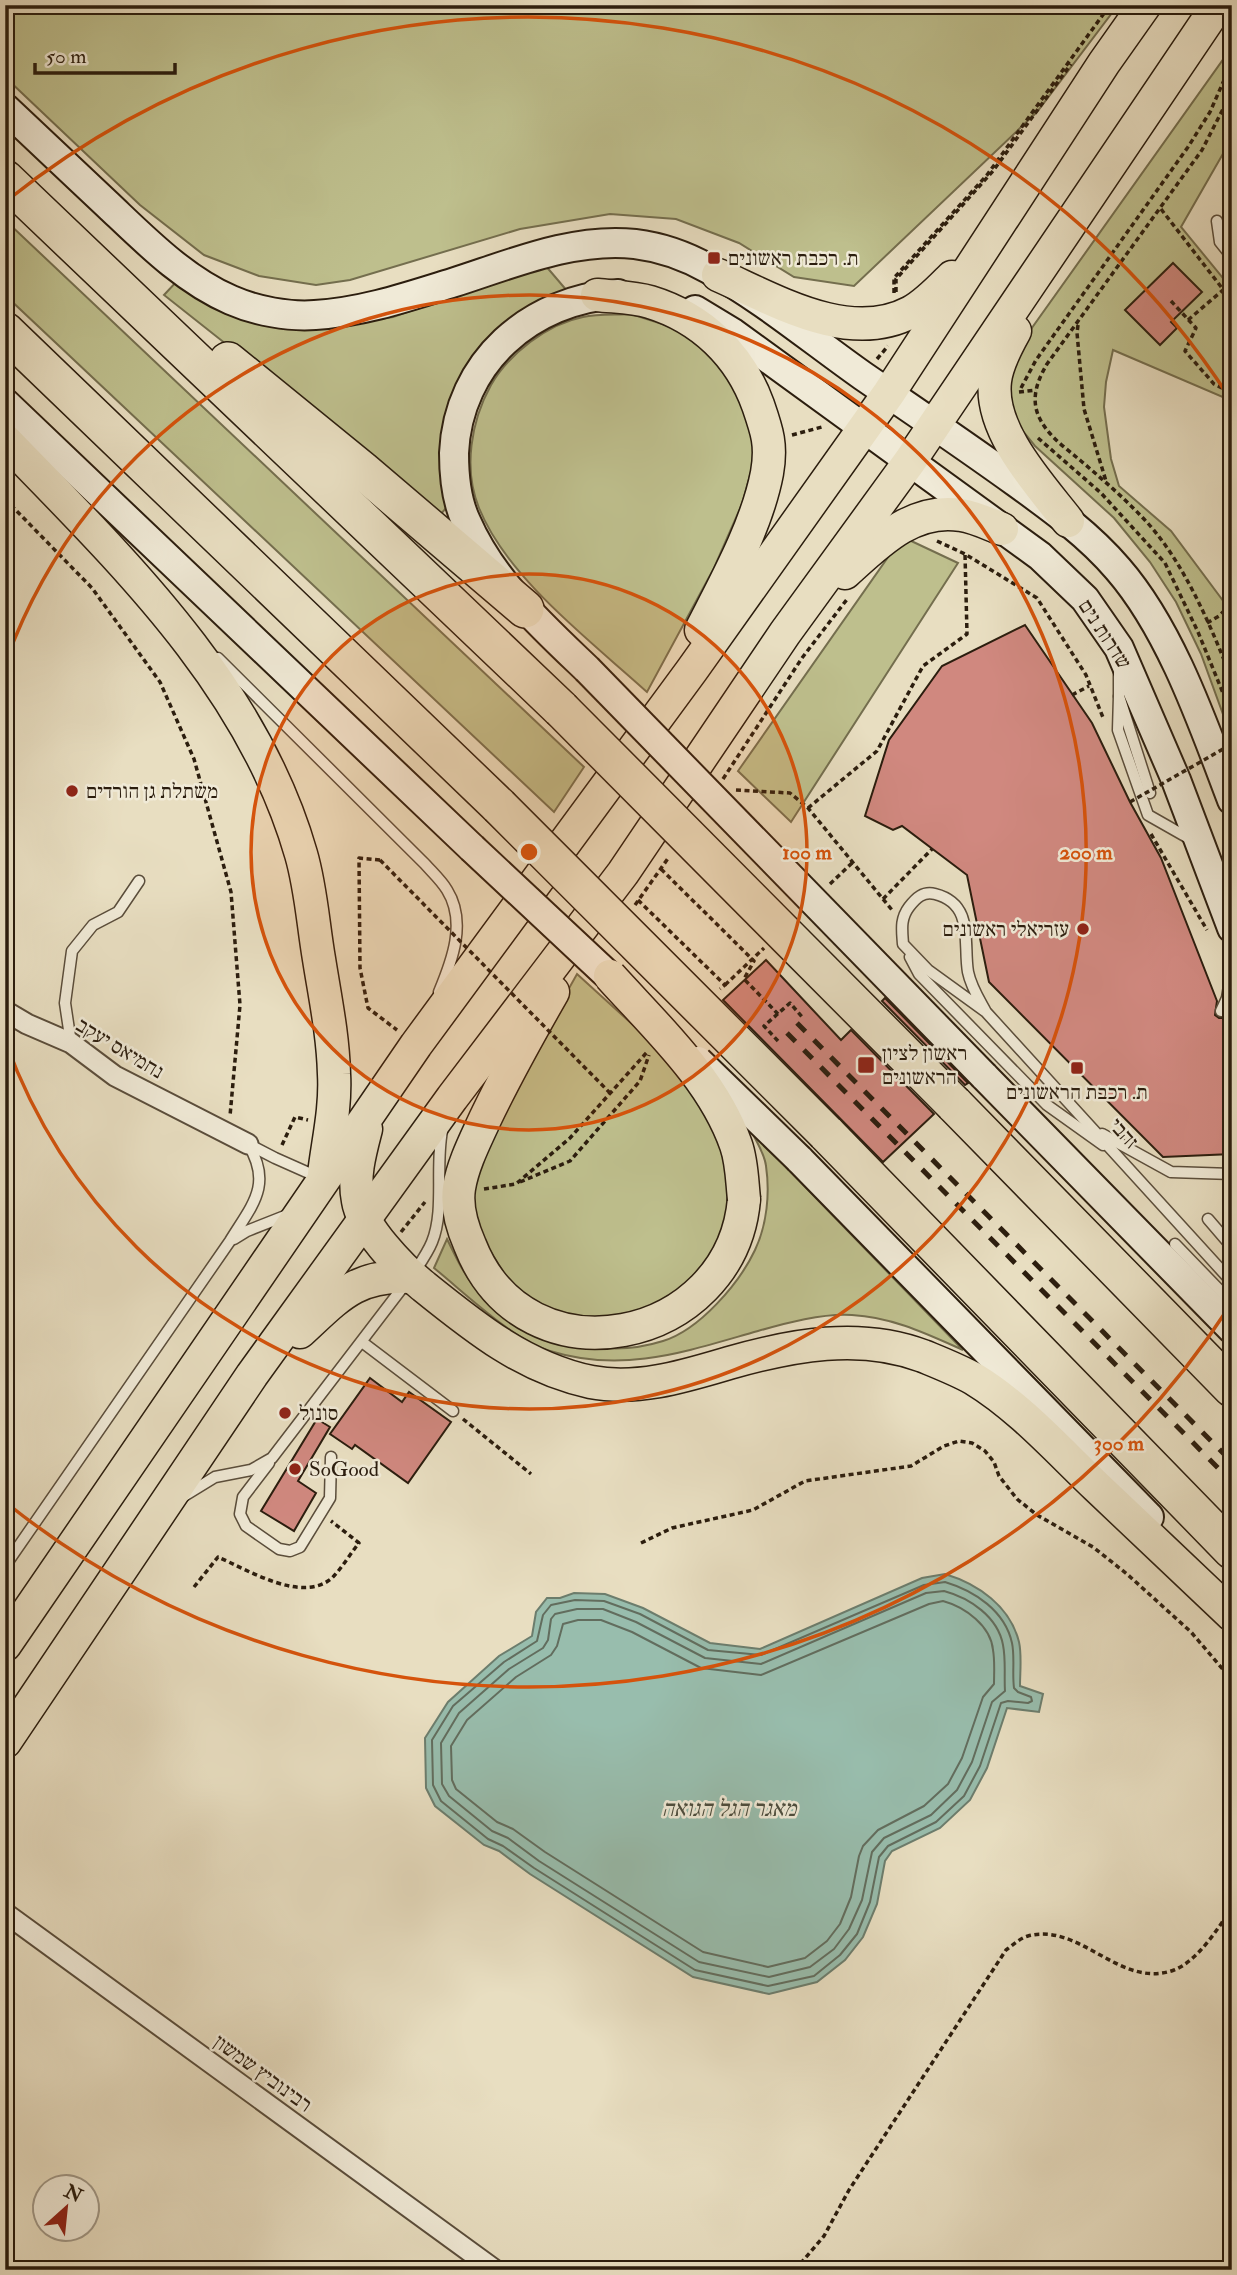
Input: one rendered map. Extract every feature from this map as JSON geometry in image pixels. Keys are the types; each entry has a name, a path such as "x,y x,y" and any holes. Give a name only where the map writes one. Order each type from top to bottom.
{"highway":[{"path":"12,186 362,470 525,610"},
{"path":"12,186 561,709 1232,1388"},
{"path":"5,331 499,806 825,1133 1232,1550"}],"main road":[{"path":"5,1645 416,1045 637,744 889,393 1104,63 1145,5"},
{"path":"5,1742 252,1375 452,1098 631,861 785,633 910,461 1218,5"},
{"path":"5,108 139,235 185,272 231,300 257,309 313,316 354,310 395,301 532,257 596,245 631,244 661,249 705,267 747,292 1068,521 1119,570 1159,627 1232,800"},
{"path":"1068,521 1023,464 1010,442 1002,424 994,383 998,366 1012,336 1077,214"},
{"path":"718,275 807,314 846,322 895,319 914,311 951,278 1004,218"},
{"name":"שדרות נים","path":"1226,931 1200,844 1119,648 1085,599 1040,556 708,316 682,303 625,293 597,295 555,307 529,321 506,340 486,362 463,402 457,424 454,470 457,494 465,520 493,568 525,610 587,669 1232,1329"},
{"path":"597,295 649,301 692,320 708,331 738,364 749,381 770,441 767,473 742,545 702,629 637,744"},
{"path":"5,403 610,976 799,1159 1138,1505 1232,1609"},
{"path":"5,440 159,605 206,665 256,741 280,794 302,855 330,1021 334,1076 331,1124 316,1192"},
{"path":"785,633 832,585 877,544 904,524 926,516 946,513 964,515 1002,529"},
{"path":"610,976 674,1046 716,1103 737,1146 744,1199 737,1236 718,1271 701,1289 676,1309 652,1322 613,1333 584,1334 557,1328 529,1316 507,1299 488,1279 461,1224 459,1190 473,1145 515,1058 631,861"},
{"path":"371,1111 358,1163 356,1185 358,1205 365,1220 411,1277 507,1350 564,1375 594,1382 626,1385 654,1382 815,1344 859,1341 920,1355 974,1380 1020,1415 1232,1615"},
{"path":"252,1375 347,1291 378,1278 411,1277"}],"street":[{"name":"נחמיאס יעקב","path":"5,1011 71,1043 115,1076 248,1143"},
{"name":"רבינוביץ שמשון","path":"5,1913 495,2270"}],"lane":[{"path":"1217,220 1220,242 1232,257"},
{"path":"116,557 202,643"},
{"path":"1119,648 1118,730 1148,815 1200,844"},
{"path":"212,653 447,889 455,908 453,958 416,1045"},
{"path":"1119,696 1150,793"},
{"path":"71,1043 65,1003 72,951 93,925 118,912 139,881"},
{"path":"986,1012 973,989 968,970 966,925 949,900 929,893 919,895 906,911 902,922 903,944 919,974 1047,1104 1120,1158"},
{"path":"903,944 928,970 986,1012"},
{"path":"1232,968 1227,998 1221,1012 1232,1007"},
{"name":"זהבי","path":"986,1012 1232,1282"},
{"path":"331,1457 330,1498 300,1547 290,1551 279,1549 246,1526 240,1514 243,1497 411,1277 432,1245 436,1229 438,1149 452,1098"},
{"path":"1095,1130 1171,1172 1232,1174"},
{"path":"230,1241 316,1192 275,1158 248,1143"},
{"path":"5,1566 230,1241 256,1197 260,1185 258,1163 248,1143"},
{"path":"1208,1219 1232,1247"},
{"path":"1175,1244 1232,1303"},
{"path":"362,1342 453,1411"},
{"path":"163,1509 215,1477 251,1470 272,1458"}],"path":[{"path":"895,319 896,279 993,171 1112,5"},
{"path":"1020,402 1018,392 1036,360 1188,147 1210,112 1232,62"},
{"path":"1232,77 1214,129 1189,171 1047,364 1036,390 1036,406 1045,427 1144,519 1160,539 1207,623 1232,680"},
{"path":"1161,209 1232,301"},
{"path":"1188,320 1223,290"},
{"path":"1171,300 1196,328 1185,351 1214,384 1232,393"},
{"path":"1078,322 1084,409 1107,483"},
{"path":"1018,392 1036,390"},
{"path":"1030,430 1101,493 1165,563 1198,632 1232,715"},
{"path":"5,499 92,588 160,682 194,759 231,892 240,1005 232,1109 225,1132"},
{"path":"904,524 964,554 1037,598 1086,675 1107,729"},
{"path":"808,808 877,751 923,666 967,634 964,554"},
{"path":"1207,623 1232,603"},
{"path":"1072,695 1090,686"},
{"path":"1130,802 1232,744"},
{"path":"729,789 790,793 808,808 902,922"},
{"path":"1131,790 1136,803"},
{"path":"1145,825 1226,931"},
{"path":"883,899 932,849"},
{"path":"416,1045 368,1008 360,968 359,858 380,860 611,1094"},
{"path":"631,861 754,961 744,979 778,1014"},
{"path":"778,1041 765,1026 778,1014 790,1003 803,1018"},
{"path":"516,1184 570,1161 640,1081 652,1046 570,1138"},
{"path":"275,1158 295,1117 331,1124"},
{"path":"453,1411 531,1474"},
{"path":"641,1543 672,1528 753,1510 805,1481 911,1466 944,1446 958,1441 972,1443 985,1451 994,1462 999,1476 1017,1499 1037,1515 1093,1547 1127,1574 1191,1632 1232,1680"},
{"path":"194,1587 218,1557 279,1584 311,1589 331,1578 359,1543 321,1513"},
{"path":"795,2270 824,2236 849,2190 1006,1951 1025,1936 1048,1933 1066,1937 1111,1962 1149,1973 1175,1969 1205,1946 1232,1908"}],"shaded area":[{"path":"5,5 1118,5 1037,112 854,286 794,277 739,243 676,219 610,214 520,229 350,280 316,285 259,276 204,255 140,205 5,77"},
{"path":"1232,47 1232,138 1181,227 1232,289 1232,401 1113,350 1104,407 1111,459 1119,486 1171,531 1224,602 1232,594 1232,626 1228,634 1232,643 1232,739 1201,654 1176,602 1150,562 1114,518 1035,446 1014,420 1007,381 1029,332"},
{"path":"5,220 584,767 554,812 5,295"},
{"path":"545,265 568,292 449,407 444,445 448,506 438,517 317,416 164,295 177,281 349,324 393,317"},
{"path":"631,314 678,329 723,366 747,409 755,457 742,504 714,568 647,692 553,608 509,559 479,508 470,461 478,414 491,385 508,362 530,342 556,326 595,315"},
{"path":"907,539 958,563 791,822 738,771 891,553"},
{"path":"577,974 665,1054 687,1082 726,1150 731,1215 709,1264 669,1300 628,1318 561,1317 514,1290 472,1221 472,1184 492,1126"},
{"path":"752,1132 963,1350 895,1323 867,1316 841,1315 792,1322 655,1357 630,1360 577,1358 550,1351 521,1337 434,1268 447,1239 465,1274 483,1296 543,1332 581,1345 601,1348 642,1346 663,1341 677,1335 704,1316 739,1277 755,1250 766,1209 767,1176 764,1158"}],"water":[{"name":"מאגר הגל הגואה","path":"945,1574 981,1590 1008,1618 1015,1629 1020,1647 1020,1686 1043,1694 1039,1712 1007,1708 987,1768 970,1800 940,1828 892,1851 885,1861 877,1904 863,1937 845,1960 817,1982 769,1994 693,1977 530,1874 499,1851 484,1845 435,1806 426,1788 425,1738 448,1702 499,1656 532,1636 536,1612 547,1598 560,1598 574,1593 605,1594 643,1608 710,1643 760,1649 922,1578"}],"building":[{"path":"1173,263 1202,292 1171,322 1177,328 1160,345 1125,310"},
{"name":"עזריאלי ראשונים","path":"1025,625 1092,723 1130,802 1161,858 1217,1001 1215,1015 1224,1018 1232,1039 1232,1154 1163,1157 989,982 967,875 902,826 893,830 865,816 889,740 942,666"},
{"path":"766,960 841,1040 851,1030 934,1114 883,1162 723,1000"},
{"path":"885,998 968,1083 965,1085 882,1001"},
{"path":"370,1378 402,1402 409,1392 451,1422 408,1483 355,1445 352,1449 330,1434"},
{"path":"317,1419 330,1427 298,1481 316,1493 294,1531 261,1511"}],"railway":[{"path":"797,1023 1232,1462"},
{"path":"787,1033 1232,1482"}],"place":[{"name":"ת. רכבת ראשונים","path":"714,258"},
{"name":"משתלת גן הורדים","path":"72,791"},
{"name":"עזריאלי ראשונים","path":"1083,929"},
{"name":"ראשון לציון הראשונים","path":"866,1065"},
{"name":"ת. רכבת הראשונים","path":"1077,1068"},
{"name":"סונול","path":"285,1413"},
{"name":"SoGood","path":"295,1469"}]}
